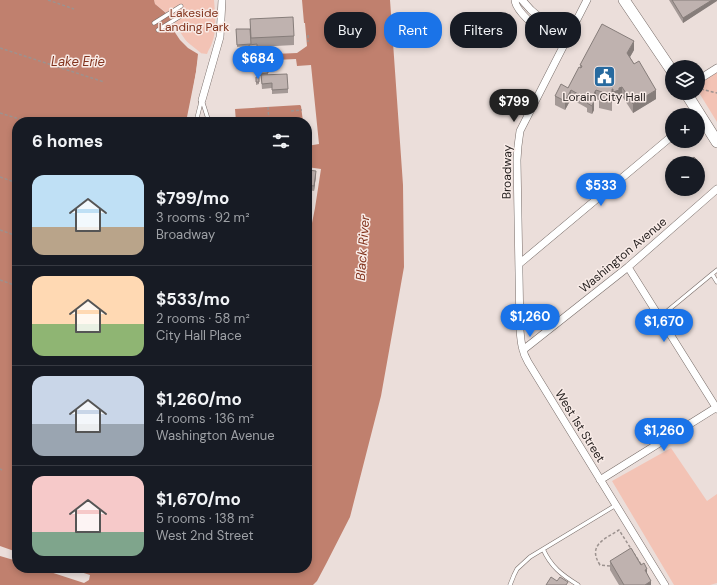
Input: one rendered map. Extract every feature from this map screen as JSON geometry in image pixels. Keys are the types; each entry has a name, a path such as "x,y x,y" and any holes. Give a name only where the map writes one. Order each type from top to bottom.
{"main road":[{"path":"624,0 665,61"},
{"path":"705,125 717,142"}],"street":[{"path":"202,100 220,37 222,0"},
{"path":"515,0 520,12 525,16"},
{"path":"522,0 533,12"},
{"name":"Broadway","path":"581,12 587,0"},
{"name":"Broadway","path":"519,264 517,160 520,132 562,48"},
{"path":"705,76 717,68"},
{"path":"519,264 665,142"},
{"name":"Washington Avenue","path":"523,350 628,267 717,189"},
{"name":"West 1st Street","path":"519,264 520,330 523,350 528,362 665,585"},
{"path":"600,480 717,408 628,267"}],"lane":[{"path":"154,23 181,6"},
{"path":"158,30 184,14"},
{"path":"197,117 202,100"},
{"path":"202,100 207,117"},
{"path":"660,317 717,270"},
{"path":"712,274 717,282"},
{"path":"510,585 514,575 522,563 616,505"},
{"path":"543,549 547,558 557,570 578,585"}],"path":[{"path":"48,0 74,9"},
{"path":"308,35 308,42"},
{"path":"0,48 104,82"},
{"path":"705,91 717,93"},
{"path":"268,107 269,117"},
{"path":"291,111 302,110"},
{"path":"0,112 14,117"},
{"path":"0,177 12,181"},
{"path":"0,230 12,234"},
{"path":"0,280 12,284"},
{"path":"613,566 600,565 595,556 595,551 599,542 619,530 644,570"}],"green space":[{"name":"Lakeside Landing Park","path":"154,0 214,0 215,33 207,54 199,53 193,49 172,24 167,13 155,4"},
{"path":"717,72 717,122 704,100 705,100 705,80"},
{"path":"671,448 707,501 717,494 717,583 710,585 674,585 612,481"}],"water":[{"path":"0,0 154,0 155,4 167,13 185,42 199,53 189,117 12,117 12,573 312,573 312,223 321,169 312,168 312,145 319,144 311,65 297,66 296,59 275,60 274,54 297,53 307,46 302,0 390,0 391,12 384,12 384,48 393,48 403,185 404,267 381,396 350,517 317,581 313,585 0,585"},
{"path":"300,105 302,117 236,117 235,109"}],"pier":[{"path":"175,22 186,41 201,53 202,66 190,117 187,117 198,54 188,48 180,40 170,25"},
{"path":"0,546 12,550 12,560 0,556"},
{"path":"53,573 84,573 90,575 89,580 84,583"}],"building":[{"path":"672,0 712,0 683,18"},
{"path":"293,17 294,36 251,38 250,19"},
{"path":"602,24 634,41 627,53 634,64 639,61 656,90 633,104 622,87 613,92 612,89 612,102 599,99 602,92 596,90 590,98 594,101 592,106 587,103 589,100 571,90 565,101 555,96 561,84 568,88 579,67 581,68 582,66 580,65"},
{"path":"236,29 250,29 251,44 237,45"},
{"path":"257,44 257,51 254,51 255,62 237,63 237,52 250,51 249,45"},
{"path":"260,67 268,67 268,73 260,74"},
{"path":"287,74 288,89 272,90 272,83 262,84 261,75"},
{"path":"256,77 259,77 259,82 256,82"},
{"path":"312,170 316,171 314,186 312,186"},
{"path":"631,548 641,565 644,563 647,569 645,570 651,581 645,585 624,585 610,561"},
{"path":"551,577 557,581 560,577 568,582 566,585 546,585"}],"place":[{"name":"Lorain City Hall","path":"604,76"}],"water label":[{"name":"Lake Erie","path":"78,61"},
{"name":"Black River","path":"362,248"}]}
